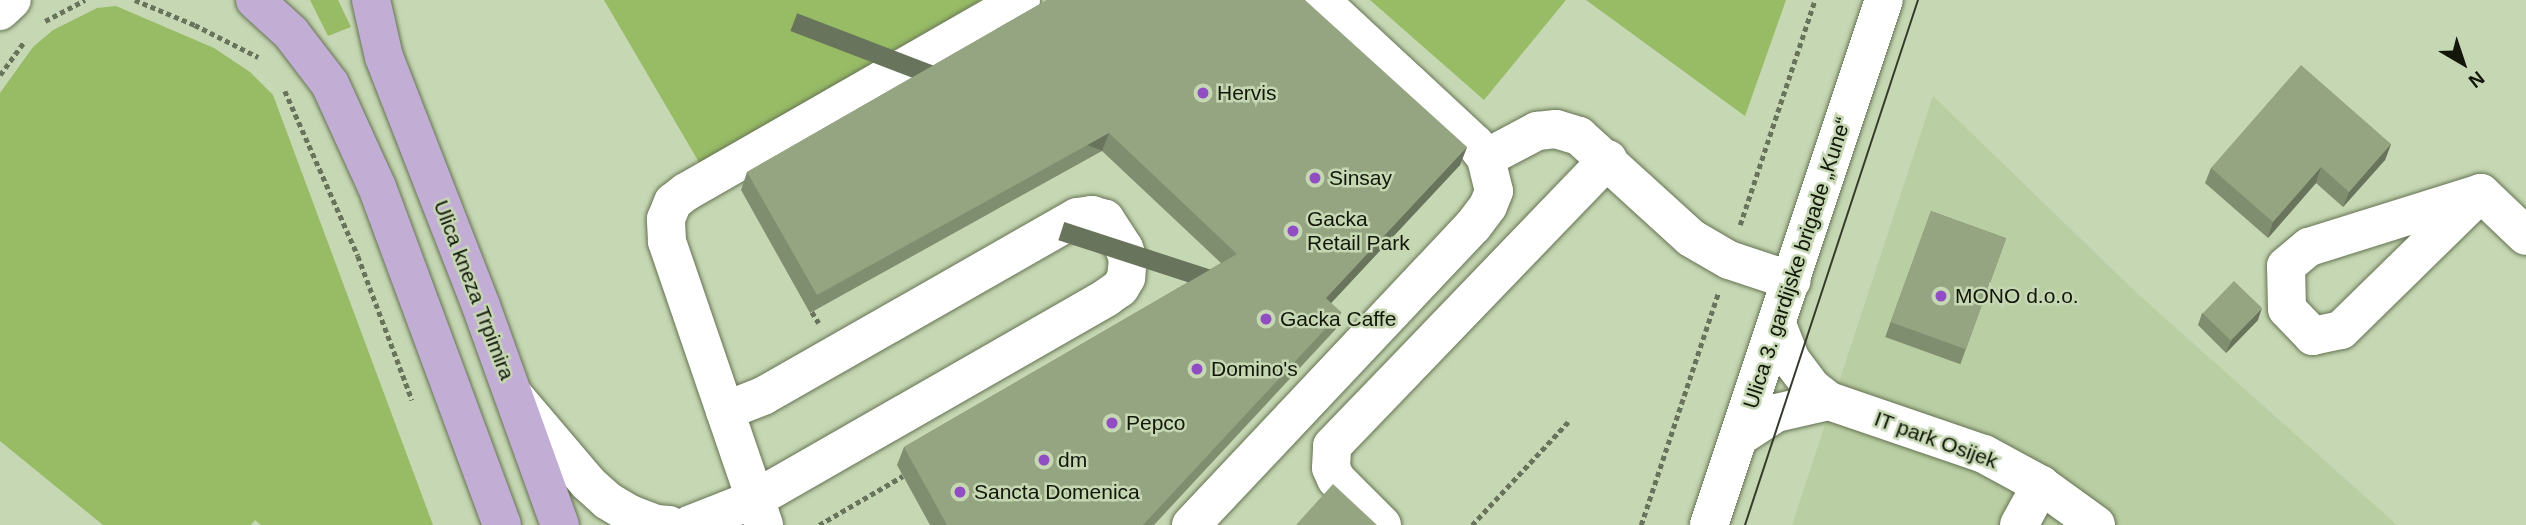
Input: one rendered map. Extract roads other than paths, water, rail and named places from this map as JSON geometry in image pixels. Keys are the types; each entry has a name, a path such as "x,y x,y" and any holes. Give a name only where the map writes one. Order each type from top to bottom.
{"main road":[{"path":"255,0 291,33 330,84"},
{"path":"296,0 318,36 330,84 377,187 502,525"},
{"path":"349,0 384,57"},
{"path":"371,0 384,57"},
{"name":"Ulica kneza Trpimira","path":"384,57 514,396 560,525"}],"street":[{"path":"0,11 12,0"},
{"path":"760,512 667,240 666,219 673,202 686,192 1021,0"},
{"path":"1191,525 1473,226 1488,206 1494,191 1486,158 1475,144 1320,0"},
{"name":"Ulica 3. gardijske brigade „Kune“","path":"1709,525 1884,0"},
{"path":"1486,158 1537,131 1556,129 1579,136 1608,159 1690,238 1728,260 1792,281"},
{"path":"1382,525 1336,479 1331,468 1332,446 1608,159"},
{"path":"2481,193 2341,330 2313,336 2287,309 2286,266 2309,247 2481,193"},
{"path":"2481,193 2526,236"},
{"path":"689,525 760,512 1120,288 1126,278 1128,259 1124,248 1105,219 1092,215 1077,217 763,396 725,411"},
{"name":"IT park Osijek","path":"1777,324 1791,360 1811,387 1829,401 1984,454 2041,485 2096,525"},
{"path":"514,396 588,482 608,501 656,524 669,525"},
{"path":"1739,437 1776,413 1829,401"},
{"path":"2019,525 2041,485"}],"tram line":[{"path":"1745,525 1918,0"}],"place":[{"name":"Hervis","path":"1203,93"},
{"name":"Sinsay","path":"1315,178"},
{"name":"Gacka Retail Park","path":"1293,231"},
{"name":"MONO d.o.o.","path":"1941,296"},
{"name":"Gacka Caffe","path":"1266,319"},
{"name":"Domino's","path":"1197,369"},
{"name":"Pepco","path":"1112,423"},
{"name":"dm","path":"1044,460"},
{"name":"Sancta Domenica","path":"960,492"}]}
